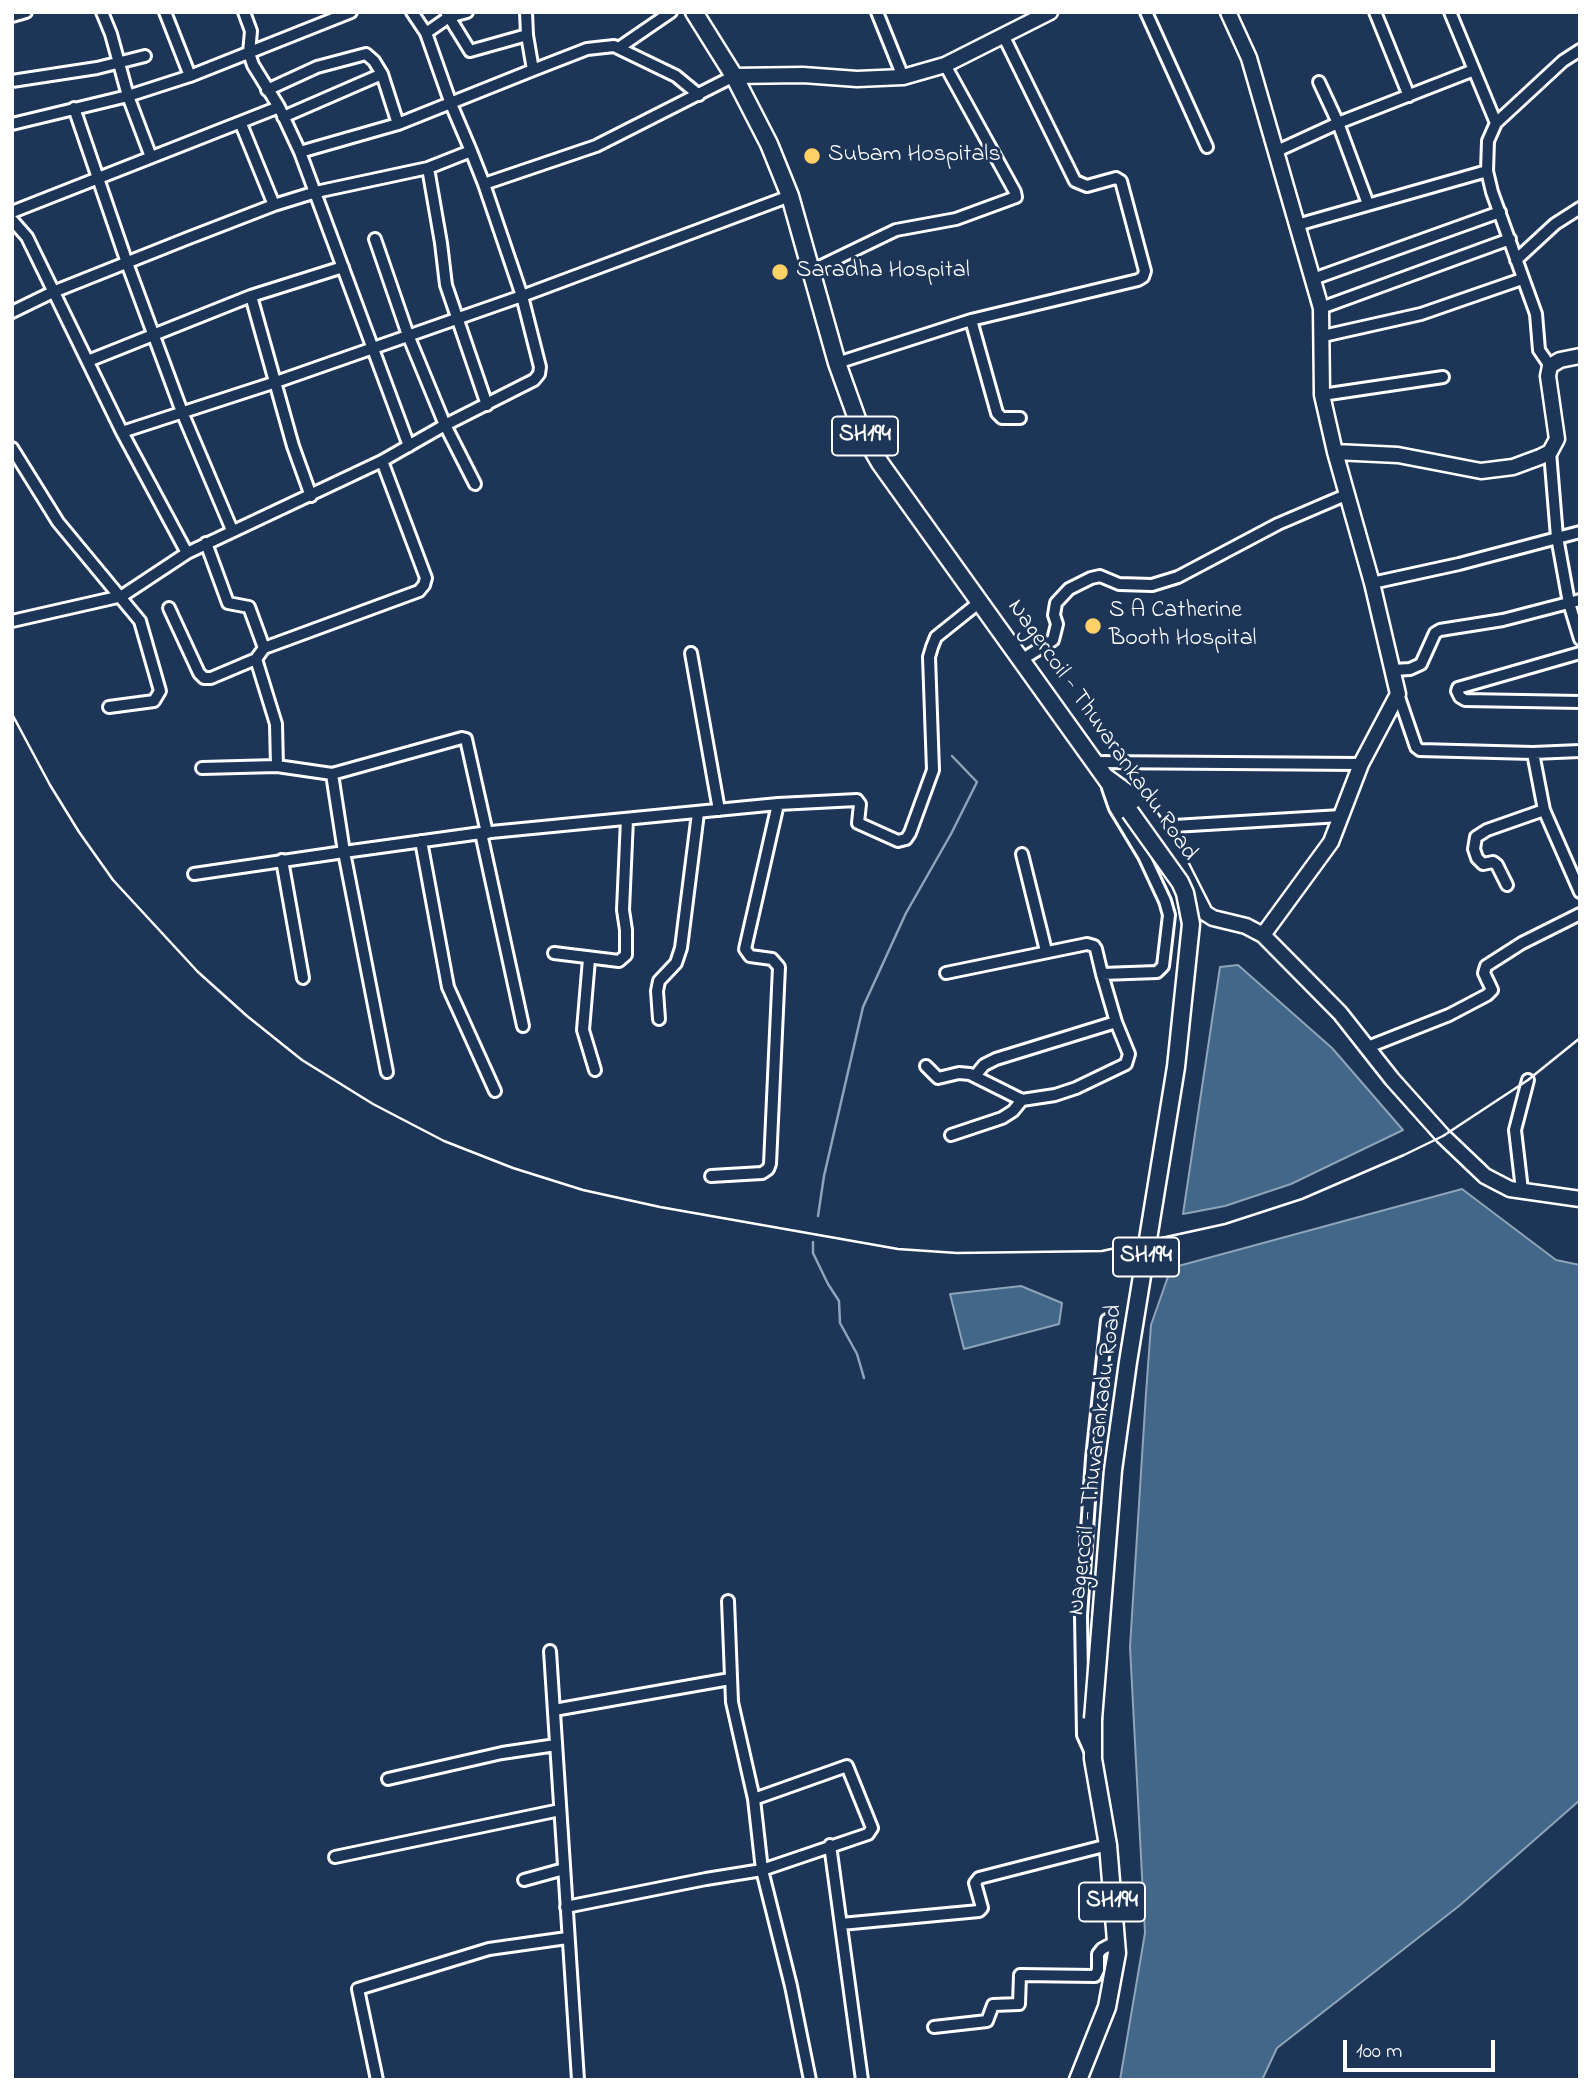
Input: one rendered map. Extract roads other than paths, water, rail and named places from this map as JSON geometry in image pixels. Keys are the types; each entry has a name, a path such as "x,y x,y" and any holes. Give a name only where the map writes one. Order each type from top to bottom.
{"main road":[{"name":"Nagercoil - Thuvarankadu Road","path":"694,12 734,76 769,145 790,196 837,363 861,429 880,463 1181,882 1191,924 1176,1067 1128,1363 1114,1470 1093,1719 1093,1759 1108,1845 1117,1953 1107,2007 1078,2080"}],"street":[{"path":"12,16 26,12"},
{"path":"102,12 150,157"},
{"path":"165,12 190,76"},
{"path":"244,12 251,31 249,53 255,71 281,112 300,152 409,446"},
{"path":"12,621 121,596 205,543 382,461 445,425 534,380 539,374 540,367 522,296 484,184 451,104 426,33 412,12"},
{"path":"426,33 447,15 467,12"},
{"path":"526,12 533,70"},
{"path":"620,47 671,12"},
{"path":"877,12 903,77"},
{"path":"484,184 596,146 734,76 803,75 857,79 903,77 945,65 1050,12"},
{"path":"1146,12 1208,147"},
{"path":"1228,12 1249,58 1278,151 1321,308 1322,395 1372,583 1398,694 1416,747 1420,750 1533,753 1580,751"},
{"path":"1375,12 1409,96"},
{"path":"1450,12 1496,123"},
{"path":"12,124 128,96 190,76 344,14"},
{"path":"447,15 470,51 527,35"},
{"path":"837,363 971,320 1143,277 1145,271 1121,181 1116,178 1087,186 1075,181 1004,37"},
{"path":"300,152 398,124 587,49 607,46 620,47 676,76 699,95"},
{"path":"1580,50 1563,61 1496,123 1488,141 1488,171 1522,279 1536,314 1539,350 1550,366 1548,376 1557,439 1550,452 1557,537 1574,602 1580,639"},
{"path":"268,90 317,67 366,54 374,61 382,75 398,124"},
{"path":"12,81 118,64 145,56"},
{"path":"811,271 896,230 956,219 1016,197 945,65"},
{"path":"1278,151 1338,123 1474,70"},
{"path":"12,212 150,157 382,75"},
{"path":"1319,82 1338,123 1368,204"},
{"path":"74,108 182,412 232,530"},
{"path":"241,124 274,205"},
{"path":"12,312 53,292 274,205 316,192 428,168 471,151"},
{"path":"428,168 446,285 487,405"},
{"path":"1297,225 1488,171"},
{"path":"122,432 276,382 522,296 790,196"},
{"path":"1516,260 1555,224 1580,208"},
{"path":"1313,279 1500,212"},
{"path":"12,220 27,237 122,432 187,553"},
{"path":"375,239 408,335 445,425 475,484"},
{"path":"1321,308 1510,239"},
{"path":"88,361 251,296 343,267"},
{"path":"1323,336 1421,313 1522,279"},
{"path":"251,296 293,446 311,496"},
{"path":"971,320 998,413 1002,418 1020,418"},
{"path":"1550,366 1560,360 1580,356"},
{"path":"1322,395 1443,377"},
{"path":"12,448 58,522 140,621 160,691 154,701 109,707"},
{"path":"1335,452 1398,455 1481,471 1513,467 1550,452"},
{"path":"169,608 199,673 209,679 256,659 264,648 419,591 426,578 382,461"},
{"path":"1023,659 1053,640 1057,624 1054,615 1056,603 1069,589 1090,578 1100,576 1119,584 1152,585 1178,577 1278,524 1348,494"},
{"path":"1372,583 1459,564 1580,532"},
{"path":"205,543 229,603 249,607 264,648"},
{"path":"194,874 484,833 778,804 857,800 860,804 858,823 898,841 906,839 933,770 929,694 929,657 932,647 936,637 981,601"},
{"path":"1394,670 1410,669 1421,664 1435,633 1440,630 1503,620 1574,602"},
{"path":"691,653 719,810"},
{"path":"1580,653 1458,688 1457,691 1465,701 1580,702"},
{"path":"256,659 276,724 277,766"},
{"path":"1263,935 1331,842 1361,764 1398,694"},
{"path":"202,768 277,766 332,774 460,737 466,739 523,1026"},
{"path":"1533,753 1544,810 1578,887"},
{"path":"1099,768 1361,764"},
{"path":"1099,768 1133,796 1157,827 1176,856 1205,913 1213,918 1246,926 1263,935 1340,1013 1392,1079 1443,1136 1485,1176 1510,1189 1580,1199"},
{"path":"1099,768 1115,808 1160,887 1169,915 1161,969 1157,972 1102,974"},
{"path":"332,774 344,852 387,1072"},
{"path":"712,1176 762,1173 767,1171 770,1164 779,967 772,959 750,957 745,949 778,804"},
{"path":"1507,885 1497,864 1483,864 1477,858 1474,849 1476,837 1487,830 1544,810"},
{"path":"659,1019 659,981 676,963 681,948 698,813"},
{"path":"1157,827 1341,816"},
{"path":"554,953 619,961 626,955 623,910 627,819"},
{"path":"421,841 448,987 495,1091"},
{"path":"1022,854 1046,951"},
{"path":"282,860 303,978"},
{"path":"1368,1047 1449,1015 1487,995 1492,990 1484,973 1486,966 1522,943 1580,914"},
{"path":"926,1066 938,1078 959,1073 975,1076 1022,1100 1055,1095 1076,1088 1126,1064 1129,1054 1116,1022 1096,950 1090,945 1046,951 946,973"},
{"path":"589,959 583,1017 585,1040 595,1070"},
{"path":"975,1076 984,1066 996,1059 1116,1022"},
{"path":"1522,1190 1515,1130 1528,1080"},
{"path":"951,1135 1002,1118 1013,1111 1022,1100"},
{"path":"1093,1759 1083,1735 1081,1616 1092,1458 1107,1320"},
{"path":"728,1601 732,1702 754,1799 762,1870 791,1986 810,2080"},
{"path":"550,1651 578,2080"},
{"path":"554,1710 730,1679"},
{"path":"388,1779 556,1745"},
{"path":"566,1907 762,1870 868,1834 872,1828 847,1766 754,1799"},
{"path":"335,1857 560,1810"},
{"path":"830,1845 862,2080"},
{"path":"841,1924 979,1911 982,1908 975,1883 979,1878 1108,1845"},
{"path":"524,1880 564,1869"},
{"path":"377,2080 358,1989 489,1949 567,1938"},
{"path":"934,2027 987,2021 993,2005 1018,2004 1020,1975 1095,1976 1098,1970 1098,1954 1115,1942"}],"water":[{"path":"1238,965 1332,1048 1403,1130 1291,1184 1225,1206 1183,1214 1220,967"},
{"path":"1462,1189 1556,1260 1580,1265 1580,1800 1459,1906 1277,2048 1262,2080 1120,2080 1145,1933 1130,1647 1151,1325 1171,1268"},
{"path":"1021,1286 1062,1303 1059,1324 964,1349 950,1294"}],"waterway":[{"path":"818,1216 824,1176 863,1007 906,913 977,782 952,756"},
{"path":"813,1242 813,1253 839,1301 840,1323 857,1354 864,1378"}],"railway":[{"path":"12,714 50,785 113,880 198,972 302,1060 373,1104 444,1141 513,1168 583,1190 660,1207 898,1249 957,1253 1102,1251 1225,1224 1302,1199 1404,1155 1443,1136 1528,1080 1580,1038"}],"place":[{"name":"Subam Hospitals","path":"812,156"},
{"name":"Saradha Hospital","path":"780,272"},
{"name":"S A Catherine Booth Hospital","path":"1093,626"}]}
